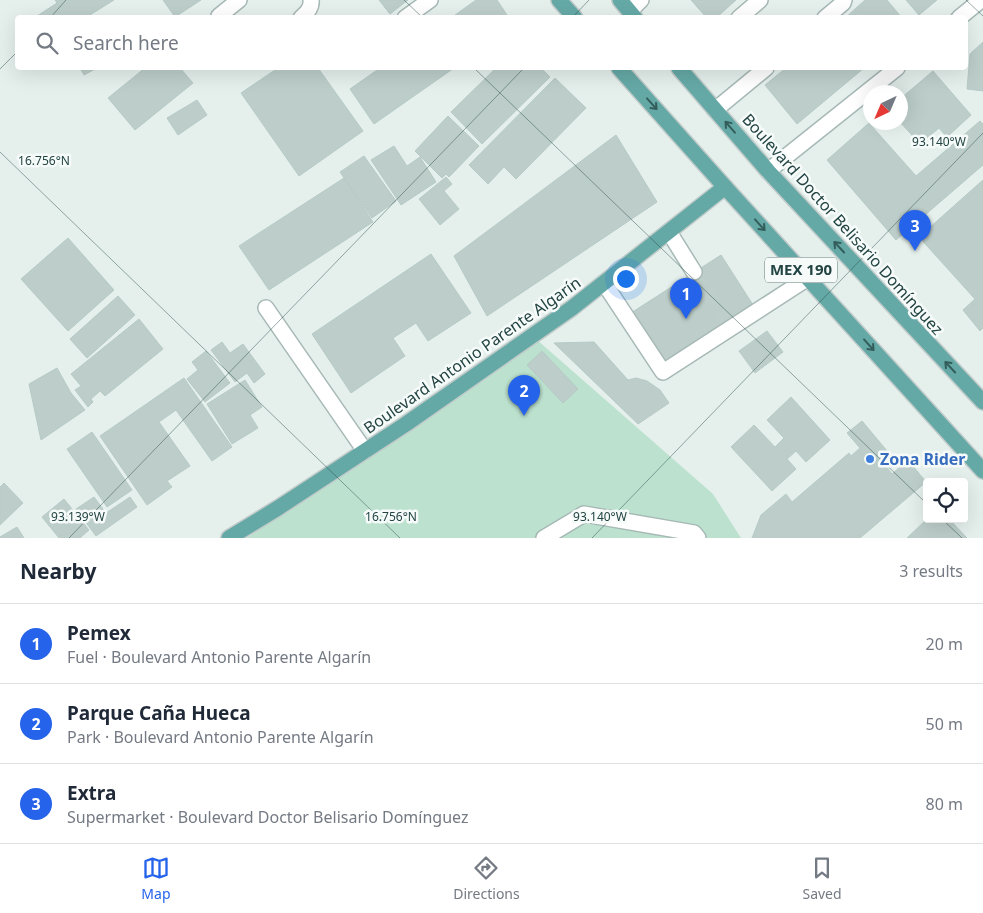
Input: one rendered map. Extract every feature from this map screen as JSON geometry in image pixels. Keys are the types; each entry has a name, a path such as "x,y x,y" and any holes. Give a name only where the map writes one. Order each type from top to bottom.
{"main road":[{"path":"559,0 572,15"},
{"name":"MEX 190","path":"621,70 983,471"},
{"name":"Boulevard Doctor Belisario Domínguez","path":"681,70 768,171 983,402"},
{"name":"Boulevard Antonio Parente Algarín","path":"229,538 406,424 564,314 725,187"}],"street":[{"path":"220,15 239,0"},
{"path":"305,15 312,4 311,0"},
{"path":"409,15 430,0"},
{"path":"628,9 641,0"},
{"path":"742,15 760,0"},
{"path":"829,15 844,0"},
{"path":"963,15 981,0"},
{"path":"715,110 764,70"},
{"path":"768,171 894,70"},
{"path":"669,232 694,272"},
{"path":"604,283 663,372 729,327 808,278"},
{"path":"266,308 365,451"},
{"path":"544,538 584,514 694,533 698,538"}],"green space":[{"path":"536,339 713,494 741,538 247,538"}],"building":[{"path":"55,0 114,0 90,15 39,15 57,3"},
{"path":"163,0 201,0 178,15 174,15"},
{"path":"379,0 408,0 390,14"},
{"path":"476,0 497,0 507,15 455,15"},
{"path":"691,0 736,0 719,15 704,15"},
{"path":"865,0 887,0 900,15 848,15"},
{"path":"906,0 937,0 919,15"},
{"path":"983,42 983,91 967,89 970,54"},
{"path":"81,70 93,70 84,75"},
{"path":"143,70 182,70 193,83 135,130 108,98"},
{"path":"275,70 319,70 363,131 299,176 241,93"},
{"path":"377,70 451,70 374,124 350,89"},
{"path":"494,70 543,70 550,77 482,144 451,112"},
{"path":"784,70 862,70 797,124 765,85"},
{"path":"933,71 971,115 947,137 939,128 920,144 907,130 908,92"},
{"path":"555,78 586,108 516,179 504,167 488,184 469,165"},
{"path":"197,100 207,115 178,135 167,118"},
{"path":"448,116 479,146 449,177 446,174 442,178 415,151"},
{"path":"980,121 983,124 983,165 896,240 827,160 863,128 863,130 875,130 916,176"},
{"path":"616,135 657,202 487,316 454,256"},
{"path":"394,146 407,166 420,157 436,182 401,205 371,160"},
{"path":"364,156 396,201 372,218 340,172"},
{"path":"446,177 452,184 444,191 459,209 440,225 419,199"},
{"path":"344,178 373,222 269,290 239,246"},
{"path":"983,180 983,328 980,331 963,310 975,299 919,237"},
{"path":"68,238 114,290 68,331 21,279"},
{"path":"431,254 471,313 428,341 416,323 393,338 405,356 351,393 312,334"},
{"path":"721,255 755,308 665,366 631,313"},
{"path":"118,296 135,315 87,358 70,339"},
{"path":"139,319 163,349 105,396 100,391 91,399 93,402 88,407 75,390 81,386 71,374"},
{"path":"767,331 783,352 755,373 739,351"},
{"path":"222,342 230,353 243,344 265,374 254,383 247,373 235,382 211,350"},
{"path":"594,342 628,380 636,378 647,381 660,390 669,403 638,424 554,343"},
{"path":"206,351 230,383 205,402 187,379 198,370 192,362"},
{"path":"542,351 578,389 563,403 527,365"},
{"path":"57,368 71,393 85,410 41,440 29,384"},
{"path":"184,378 232,447 212,461 176,410 159,422 190,466 167,481 172,487 147,505 100,436"},
{"path":"245,380 262,407 250,415 258,428 232,444 207,404"},
{"path":"791,397 830,440 806,462 796,451 787,459 796,469 772,491 731,447 754,425 775,447 784,438 767,420"},
{"path":"862,421 893,458 885,465 892,474 908,460 923,478 923,485 860,538 752,538 761,515 786,494 792,502 849,453 851,456 860,448 847,433"},
{"path":"92,432 132,490 107,507 67,449"},
{"path":"4,483 23,503 0,525 0,487"},
{"path":"94,497 106,513 130,497 137,507 96,536 76,509"},
{"path":"64,499 89,530 80,538 59,538 42,517"},
{"path":"923,523 953,523 967,538 907,538"},
{"path":"17,527 24,538 0,538 0,537"}],"tunnel":[{"path":"694,272 728,326"}],"place":[{"name":"Extra","path":"915,251"},
{"name":"Pemex","path":"686,319"},
{"name":"Parque Caña Hueca","path":"524,416"},
{"name":"Zona Rider","path":"870,459"}]}
